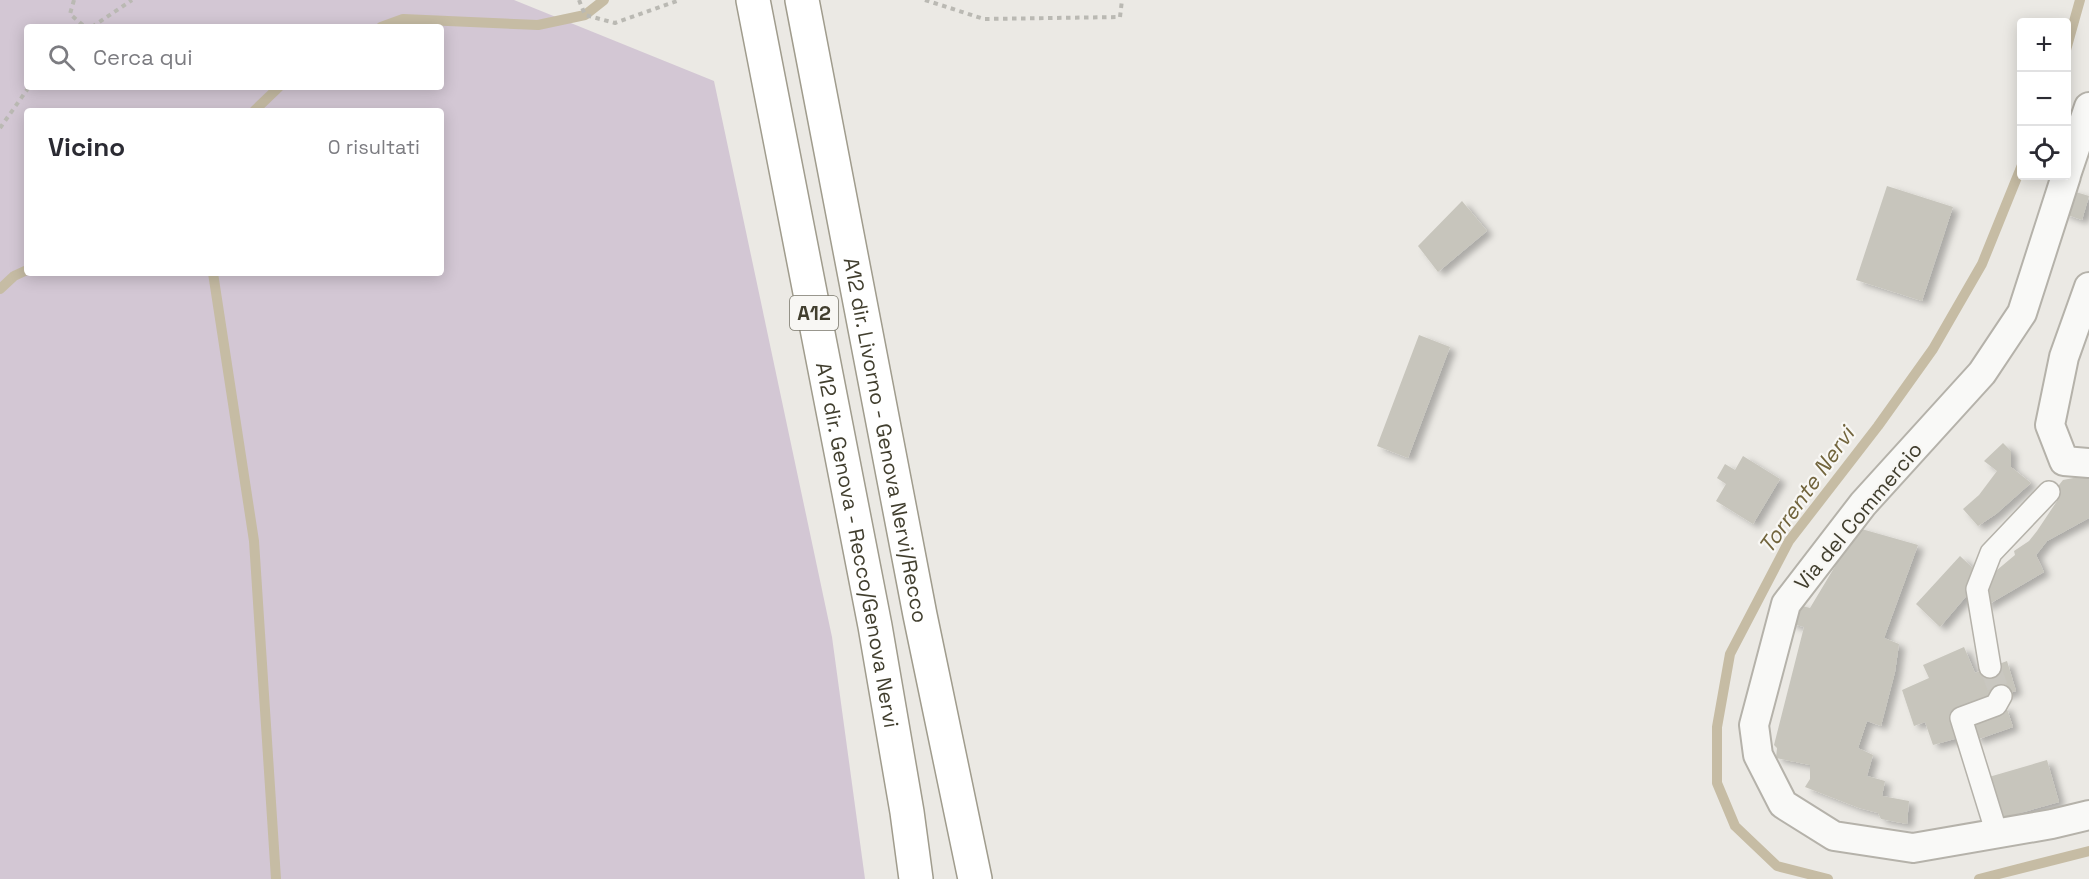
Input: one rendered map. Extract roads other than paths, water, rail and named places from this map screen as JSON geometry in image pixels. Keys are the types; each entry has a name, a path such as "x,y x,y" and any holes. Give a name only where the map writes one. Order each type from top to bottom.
{"highway":[{"name":"A12 dir. Genova - Recco/Genova Nervi","path":"753,0 875,626 907,812 916,879"},
{"name":"A12 dir. Livorno - Genova Nervi/Recco","path":"801,0 920,615 975,879"}],"street":[{"name":"Via del Commercio","path":"2071,160 2089,107"},
{"name":"Via del Commercio","path":"2064,180 2022,314 1982,373 1863,504 1786,604 1754,725 1758,755 1783,804 1834,836 1913,848 2089,815"},
{"path":"2089,287 2064,357 2050,425 2064,461 2089,463"},
{"path":"1989,667 1977,589 1991,553 2049,492"},
{"path":"1996,834 1961,718 1996,705 2001,696"}],"waterway":[{"path":"389,24 403,19 538,25 585,15 604,0"},
{"name":"Torrente Nervi","path":"2071,32 2080,0"},
{"path":"257,108 276,90"},
{"name":"Torrente Nervi","path":"1828,879 1777,866 1735,826 1717,783 1717,727 1730,654 1789,541 1878,426 1933,349 1982,264 2017,177"},
{"path":"0,289 14,276 24,271"},
{"path":"213,276 254,541 276,879"},
{"name":"Torrente Nervi","path":"1979,879 2089,851"}],"tunnel":[{"path":"1990,667 2001,696"}]}
